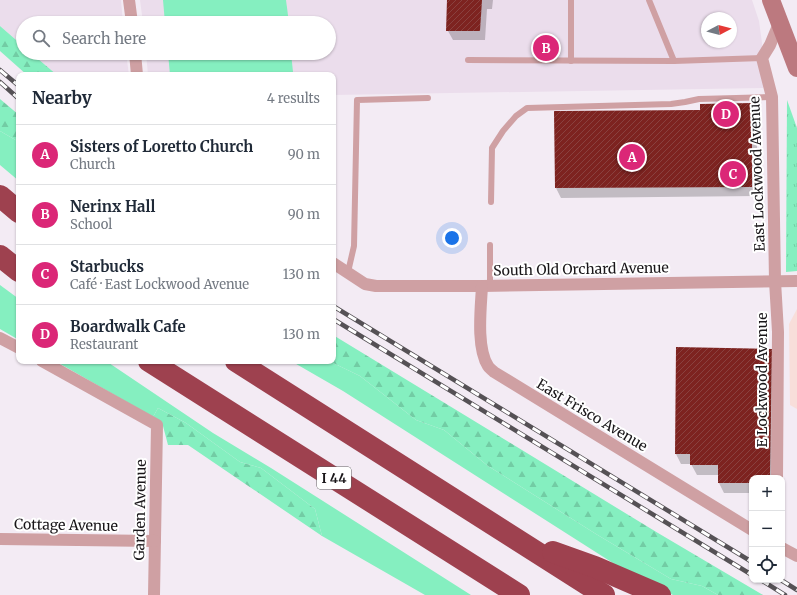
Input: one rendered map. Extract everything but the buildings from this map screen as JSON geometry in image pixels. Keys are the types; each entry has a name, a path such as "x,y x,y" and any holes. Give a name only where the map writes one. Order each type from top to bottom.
{"highway":[{"path":"0,196 16,209"},
{"path":"0,256 16,269"},
{"name":"I 44","path":"153,364 518,595"},
{"path":"241,364 604,595"},
{"path":"516,539 595,567 660,595"}],"main road":[{"path":"771,0 797,68"}],"street":[{"path":"129,0 131,16"},
{"path":"762,58 770,45 780,21"},
{"name":"East Lockwood Avenue","path":"762,58 772,97 775,282"},
{"path":"136,60 137,72"},
{"path":"336,265 348,272"},
{"name":"South Old Orchard Avenue","path":"348,272 365,284 376,286 486,286 797,281"},
{"name":"E Lockwood Avenue","path":"775,282 778,332 777,475"},
{"name":"East Frisco Avenue","path":"486,286 481,336 483,352 488,366 494,372 749,528"},
{"path":"0,338 16,346"},
{"name":"Garden Avenue","path":"47,364 156,425 154,595"},
{"name":"Cottage Avenue","path":"0,539 155,541"},
{"path":"785,550 797,556"}],"lane":[{"path":"571,61 572,0"},
{"path":"649,0 674,61"},
{"path":"468,60 674,61 762,58"},
{"path":"491,202 492,148 503,131 516,116 527,108 671,104 699,99 772,97"},
{"path":"348,272 354,246 357,100 428,98"},
{"path":"486,286 490,245"}],"shaded area":[{"path":"0,0 121,0 122,16 16,16 16,40 0,26"},
{"path":"140,0 752,0 759,21 762,43 763,88 336,95 336,72 148,72 147,60 336,60 336,16 142,16"},
{"path":"39,60 127,60 129,72 53,72"},
{"path":"797,309 797,409 790,405 789,324"}],"green space":[{"path":"163,0 286,0 288,16 164,16"},
{"path":"0,26 16,40 16,60 39,60 53,72 24,72 0,51"},
{"path":"169,60 292,60 293,72 170,72"},
{"path":"0,99 16,112 16,140 0,131"},
{"path":"787,100 797,128 797,271 786,272"},
{"path":"0,131 16,140 16,178 0,165"},
{"path":"0,285 16,297 16,338 0,329"},
{"path":"336,337 658,533 763,595 718,595 702,586 671,579 488,466 444,430 416,420 360,376 335,364"},
{"path":"60,364 110,364 213,433 271,468 471,595 425,595 322,536 315,509 261,468 240,462 186,423 158,408 153,417"},
{"path":"296,364 335,364 360,376 416,420 444,430 488,466 596,534 671,579 702,586 718,595 673,595 627,572 343,391"},
{"path":"158,408 186,423 240,462 261,468 315,509 322,536 188,445 168,445 163,426 153,417"}],"railway":[{"path":"0,70 16,83"},
{"path":"0,82 16,96"},
{"path":"336,308 749,560"},
{"path":"336,321 749,573"},
{"path":"785,582 797,590"},
{"path":"766,583 785,595"}],"place":[{"name":"Nerinx Hall","path":"546,48"},
{"name":"Boardwalk Cafe","path":"726,114"},
{"name":"Sisters of Loretto Church","path":"632,157"},
{"name":"Starbucks","path":"733,174"}]}
